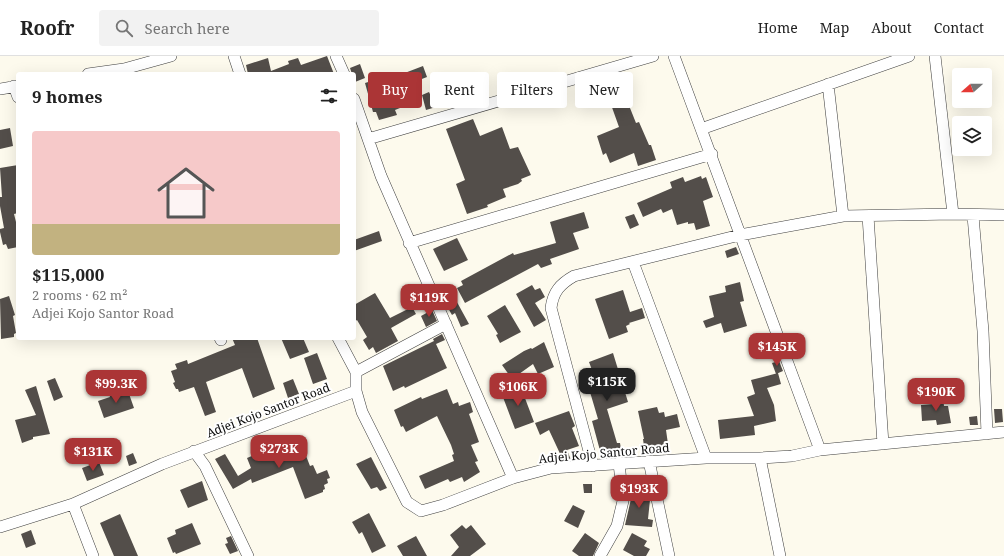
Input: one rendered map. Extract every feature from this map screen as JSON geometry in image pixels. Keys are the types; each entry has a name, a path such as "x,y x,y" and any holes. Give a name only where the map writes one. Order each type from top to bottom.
{"street":[{"path":"125,72 171,56"},
{"path":"234,56 239,72"},
{"path":"336,56 343,72"},
{"path":"368,138 653,56"},
{"path":"674,56 701,129 712,154 740,235 820,450"},
{"path":"701,129 909,56"},
{"path":"935,56 953,214"},
{"path":"828,84 843,216"},
{"path":"0,89 16,90"},
{"path":"356,104 381,176 409,243 513,478"},
{"path":"409,243 712,154"},
{"path":"593,466 552,308 552,297 564,282 574,276 740,235 843,216 953,214 974,216 1004,215"},
{"path":"868,216 883,444"},
{"path":"974,216 983,331 987,434"},
{"path":"633,262 706,458"},
{"path":"356,372 446,324"},
{"path":"339,340 356,372 356,391"},
{"name":"Adjei Kojo Santor Road","path":"0,527 74,504 194,451 356,391 362,412 407,502 421,511 442,505 513,478 551,468 706,458 760,458 792,456 820,450 1004,432"},
{"path":"194,451 205,466 248,556"},
{"path":"760,458 780,556"},
{"path":"649,461 669,556"},
{"path":"600,556 617,526 623,501 619,463"},
{"path":"74,504 93,556"}],"building":[{"path":"327,56 333,72 248,72 246,65 268,58 271,71 289,64 288,61 298,58 301,65"},
{"path":"360,64 365,78 356,82 356,72 351,72 350,68"},
{"path":"423,66 427,77 422,79 422,72 407,72"},
{"path":"368,82 368,94 365,83"},
{"path":"429,92 430,108 433,108 426,110 422,95"},
{"path":"372,108 400,108 395,110 397,115 379,120 376,112 373,112"},
{"path":"612,108 630,108 636,123 639,122 649,145 651,145 656,160 638,166 634,153 610,163 606,153 603,155 597,136 619,127"},
{"path":"473,119 480,136 502,127 510,149 518,147 531,175 521,179 522,181 518,184 503,189 506,197 487,205 488,207 467,214 456,184 465,180 446,129"},
{"path":"10,128 13,146 0,149 0,130"},
{"path":"16,165 16,214 14,214 16,222 16,247 8,249 6,244 3,245 0,232 0,229 4,228 0,206 0,197 2,197 0,168"},
{"path":"701,176 702,179 706,177 713,197 703,201 710,226 696,230 694,223 688,224 688,222 677,225 672,209 663,213 661,209 643,217 637,203 672,188 670,182 683,177 685,182"},
{"path":"584,212 589,228 573,233 579,249 550,259 552,264 541,268 538,264 465,303 457,288 463,285 461,281 513,253 514,255 556,243 550,222"},
{"path":"634,214 639,225 630,229 625,217"},
{"path":"379,231 382,241 356,250 356,239"},
{"path":"457,238 468,260 444,271 433,249"},
{"path":"736,247 739,254 727,258 725,251"},
{"path":"740,282 744,301 740,302 747,326 724,333 721,323 706,328 703,321 714,317 709,296 726,292 725,286"},
{"path":"532,285 535,290 540,288 545,297 535,303 546,320 534,327 516,294"},
{"path":"623,290 630,312 642,308 645,318 629,323 630,324 626,326 628,332 609,339 595,299"},
{"path":"375,293 390,318 412,307 416,314 391,328 398,341 376,353 373,347 369,350 363,340 367,337 357,320 356,321 356,304"},
{"path":"452,293 469,324 461,327 455,313 452,315 448,308 452,306 448,295"},
{"path":"9,296 15,315 13,316 16,333 14,334 14,337 1,339 0,299"},
{"path":"505,305 521,332 500,343 496,335 498,334 487,316"},
{"path":"432,310 437,321 426,327 421,316"},
{"path":"442,334 445,340 436,344 447,368 405,388 404,386 393,391 383,366 434,341 433,339"},
{"path":"233,340 258,340 275,389 253,398 242,368 206,382 216,412 205,416 194,387 179,392 173,383 175,382 171,371 177,369 175,364 187,360 188,364 235,345"},
{"path":"282,340 304,340 309,352 290,359"},
{"path":"544,342 554,367 538,374 533,364 512,379 502,365 524,351 531,348 532,349"},
{"path":"317,353 327,379 313,384 304,358"},
{"path":"613,353 628,402 607,409 617,443 620,443 622,455 602,458 592,421 598,419 590,392 596,390 589,371 592,370 589,362"},
{"path":"779,361 783,371 776,374 772,363"},
{"path":"778,373 781,384 767,388 774,405 776,421 754,426 755,435 720,439 718,420 754,416 747,397 755,394 751,380"},
{"path":"55,378 63,397 54,401 47,381"},
{"path":"293,379 299,394 288,398 283,383"},
{"path":"520,385 534,422 515,429 501,392"},
{"path":"36,386 50,434 33,437 33,439 22,443 15,420 36,415 25,390"},
{"path":"447,389 453,404 458,402 459,406 470,402 473,412 469,414 479,442 471,445 478,461 475,462 480,472 464,482 462,477 450,482 448,479 425,489 419,476 454,461 452,455 454,454 451,445 437,416 406,432 403,426 401,427 394,410 421,397 422,399"},
{"path":"120,391 121,393 128,391 134,408 104,418 98,401 110,397 109,394"},
{"path":"943,398 944,406 948,406 951,423 937,425 936,420 922,421 921,405 934,404 933,400"},
{"path":"657,407 659,413 664,412 665,417 677,414 680,427 666,430 669,451 645,454 644,439 638,411"},
{"path":"994,409 1002,409 1003,422 995,423"},
{"path":"569,411 575,426 572,428 579,446 567,450 571,460 563,460 549,430 540,435 535,423"},
{"path":"977,416 978,425 970,425 969,417"},
{"path":"295,437 298,444 301,443 310,466 313,465 317,474 327,470 330,478 327,479 328,483 324,485 325,489 323,492 305,499 293,467 252,483 251,479 233,489 215,459 225,454 238,476 251,468 247,458 269,449 271,454 286,449 284,446 287,445 285,441"},
{"path":"133,453 137,463 129,466 126,456"},
{"path":"371,457 387,488 380,491 377,487 371,489 356,464"},
{"path":"99,462 104,475 87,481 82,468"},
{"path":"202,481 208,500 188,508 180,490"},
{"path":"583,484 592,484 592,493 584,493"},
{"path":"634,486 648,489 646,500 650,500 648,519 653,520 652,527 625,525"},
{"path":"573,505 585,511 578,528 564,521"},
{"path":"369,513 386,546 372,553 362,532 359,534 352,522"},
{"path":"120,514 138,556 114,556 100,523"},
{"path":"192,523 201,544 176,554 175,552 173,553 167,538 176,534 175,530"},
{"path":"462,525 466,529 471,525 486,544 470,556 451,556 459,547 450,535"},
{"path":"31,530 36,544 26,548 21,534"},
{"path":"585,533 599,543 593,556 579,556 572,551"},
{"path":"632,533 647,541 644,546 650,549 646,556 634,556 623,550"},
{"path":"231,536 238,551 230,554 225,544 228,543 226,538"},
{"path":"416,536 427,556 403,556 397,546"}]}
